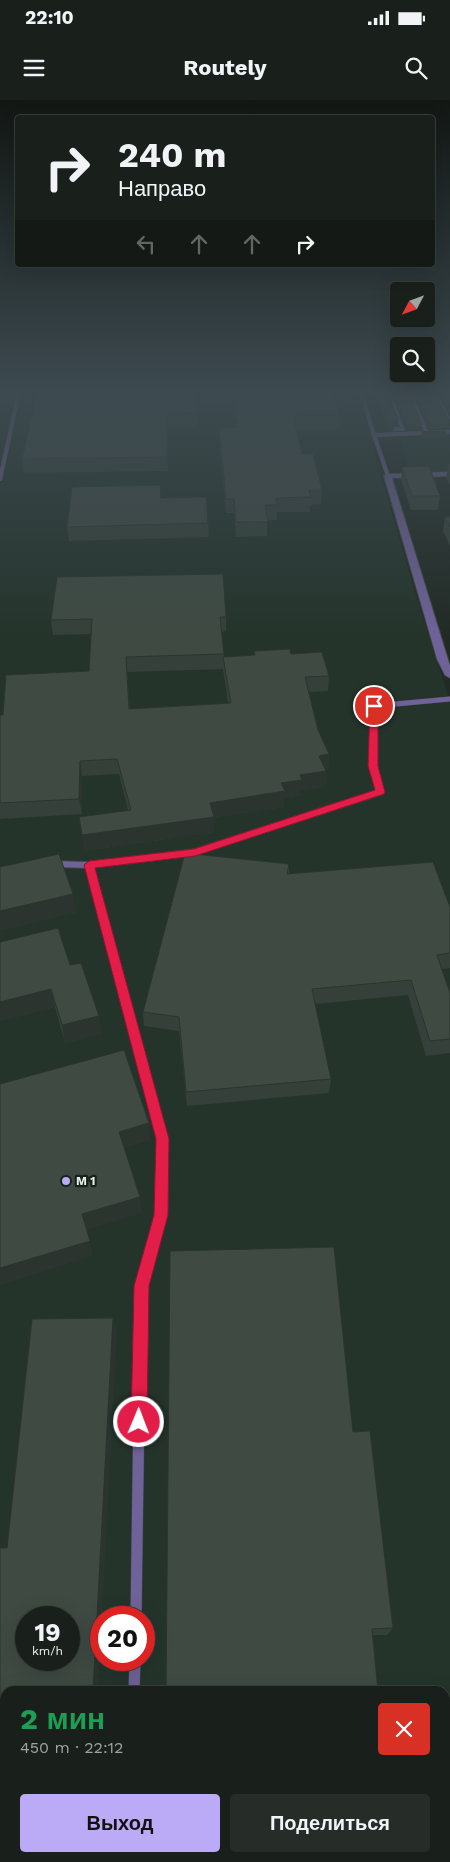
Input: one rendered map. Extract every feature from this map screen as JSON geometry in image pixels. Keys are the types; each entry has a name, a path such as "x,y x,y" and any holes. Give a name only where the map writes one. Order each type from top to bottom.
{"street":[{"path":"443,474 388,476 442,659 450,675"}],"lane":[{"path":"46,863 89,865 195,852 380,792 373,766 374,706 450,699"},
{"path":"89,865 163,1139 161,1215 141,1286 136,1606"},
{"path":"134,1686 135,1671"}],"shaded area":[{"path":"0,474 380,474 450,701 450,1686 0,1686"}],"building":[{"path":"224,474 318,474 322,490 309,490 311,497 276,498 278,505 265,505 268,522 236,522 234,499 226,499"},
{"path":"404,474 432,474 440,496 412,496"},
{"path":"160,485 161,498 206,497 208,523 67,527 72,487"},
{"path":"445,517 450,517 450,527"},
{"path":"223,574 226,617 220,617 224,654 126,657 129,709 231,703 223,657 255,655 254,651 290,649 291,654 322,652 329,676 305,677 318,730 329,754 319,756 326,771 300,775 302,780 281,783 285,791 210,803 214,817 82,835 79,817 131,810 117,759 80,761 79,799 0,803 0,715 3,715 6,675 89,671 92,619 51,620 57,577"},
{"path":"185,853 289,864 287,874 433,862 450,907 450,953 437,955 450,993 450,1039 430,1041 411,980 312,989 331,1079 186,1092 179,1017 143,1012"},
{"path":"59,854 73,894 0,911 0,867"},
{"path":"58,928 70,965 81,963 99,1016 62,1025 51,989 0,1002 0,942"},
{"name":"M 1","path":"124,1050 149,1123 119,1132 140,1197 82,1214 90,1241 0,1268 0,1084"},
{"path":"334,1247 353,1432 370,1431 393,1628 372,1629 378,1686 166,1686 170,1251"},
{"path":"113,1318 98,1606 90,1606 90,1671 94,1671 93,1686 0,1686 0,1548 7,1548 32,1319"}],"place":[{"name":"M 1","path":"66,1181"}],"route":[{"path":"139,1422 141,1286 161,1215 163,1139 89,865 195,852 380,792 373,766 374,706"}]}
